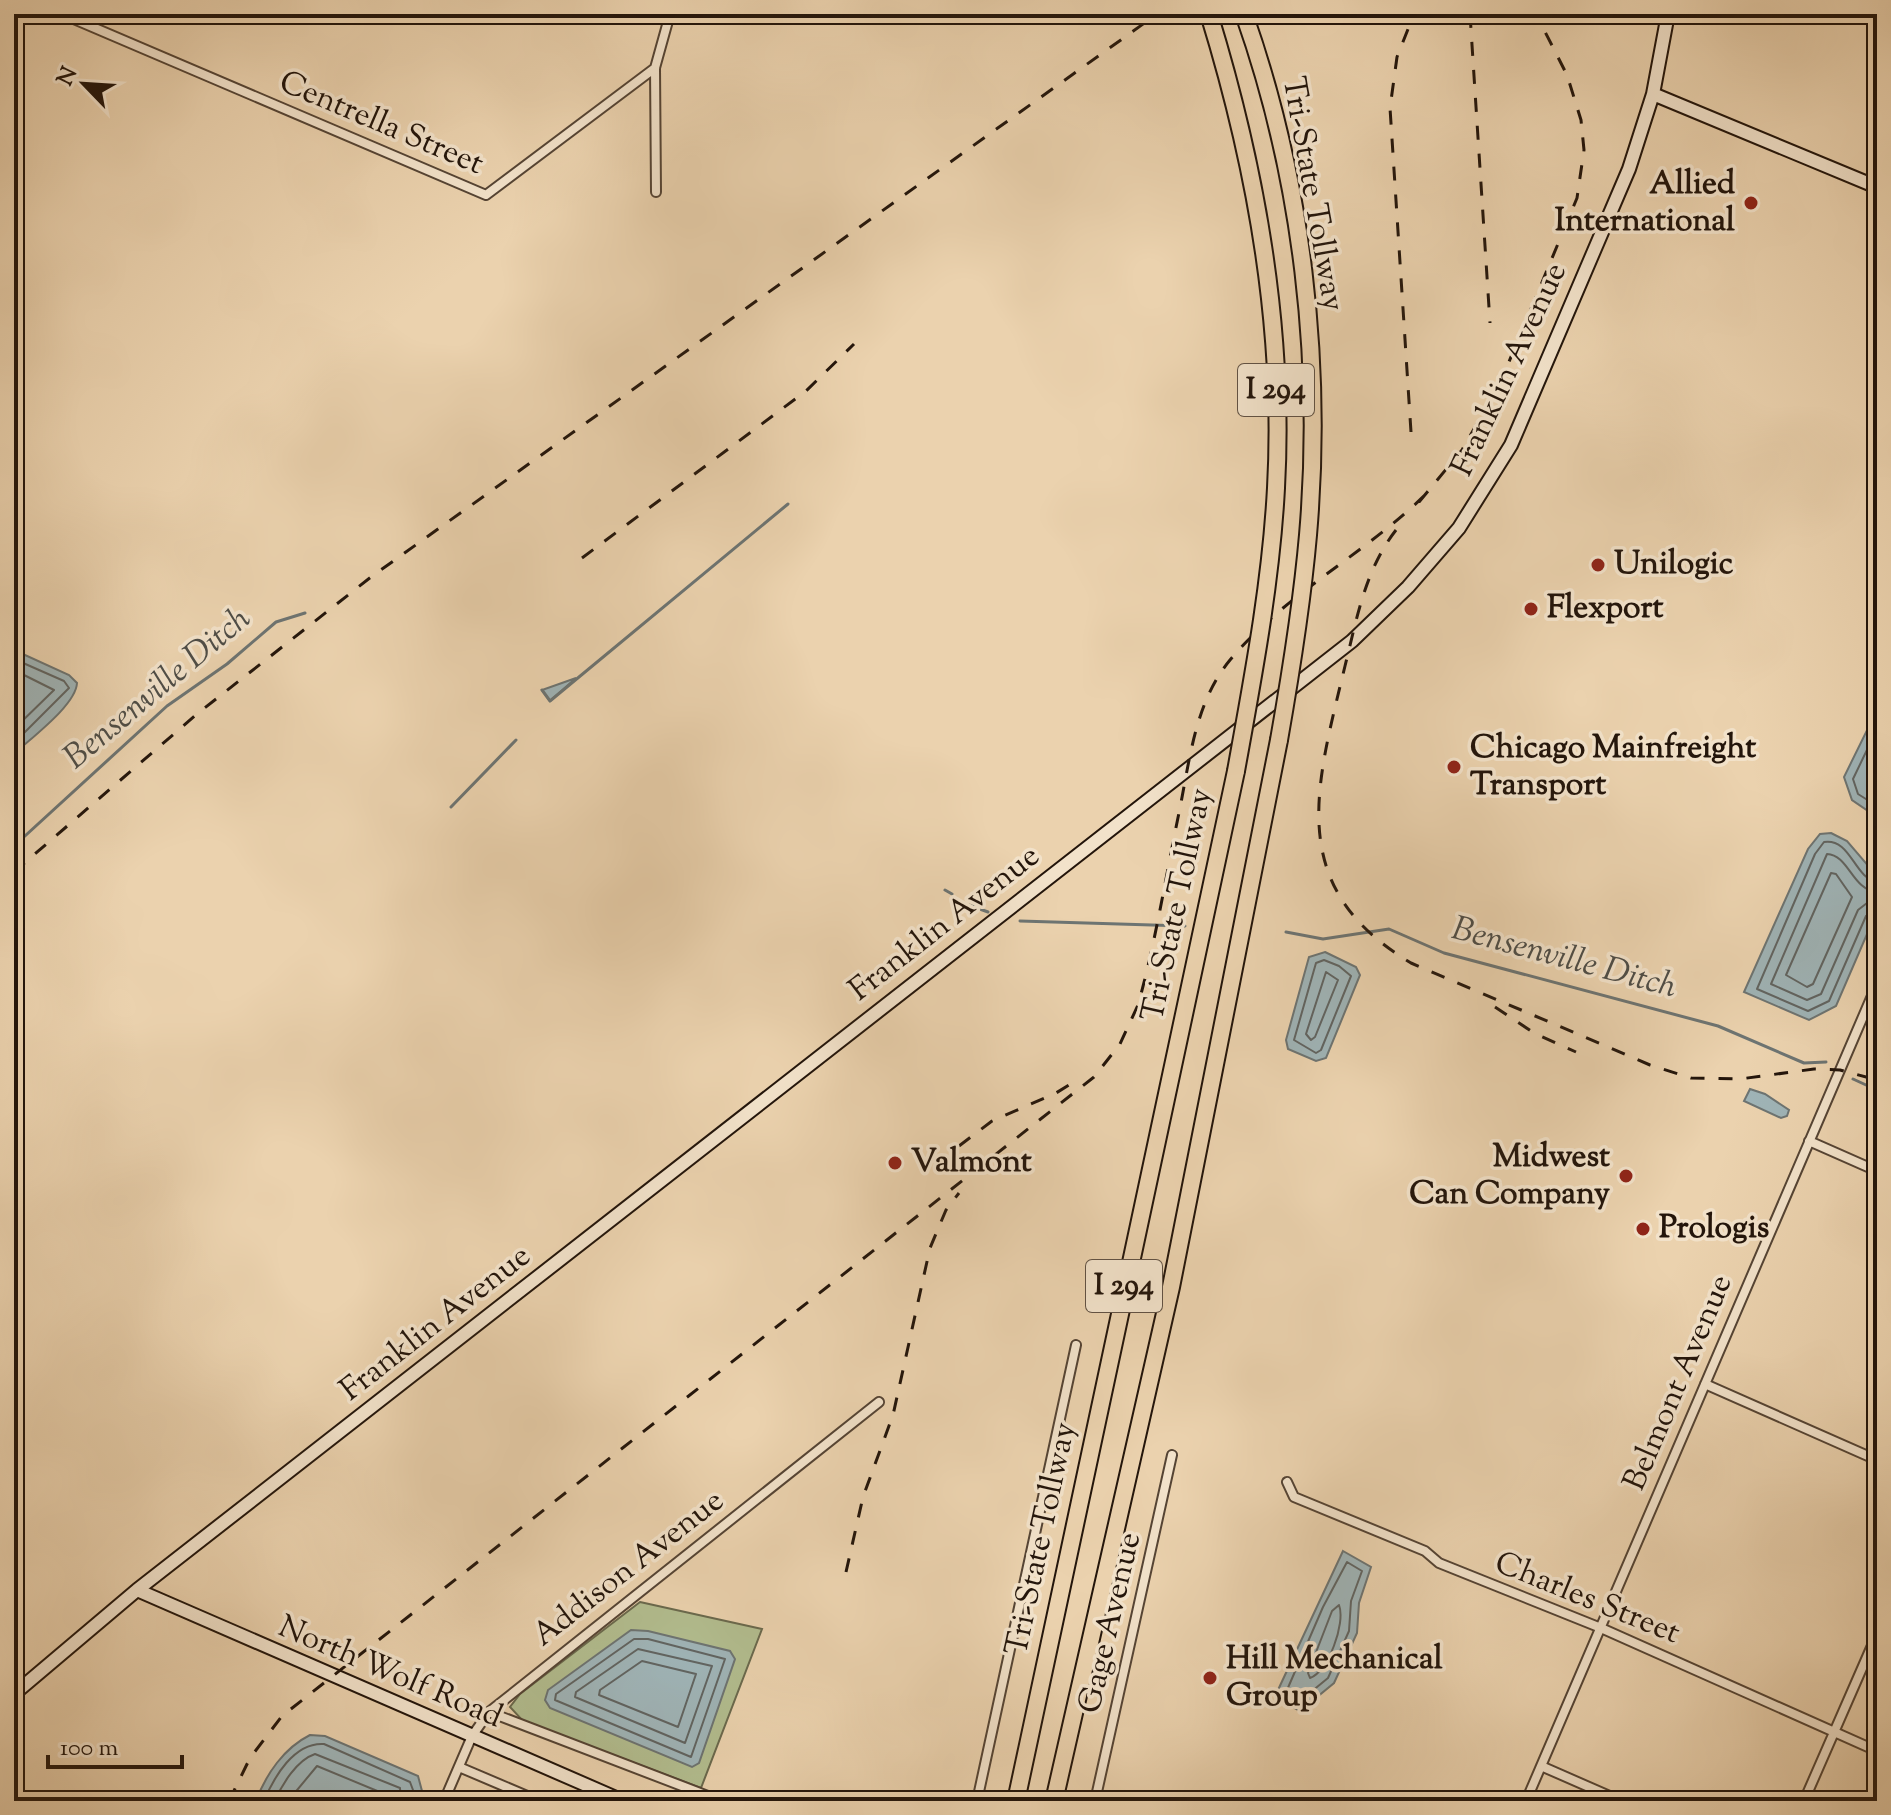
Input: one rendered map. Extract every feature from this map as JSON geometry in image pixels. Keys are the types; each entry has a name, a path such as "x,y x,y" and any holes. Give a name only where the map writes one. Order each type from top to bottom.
{"highway":[{"name":"Tri-State Tollway","path":"1016,1801 1236,771 1268,567 1276,487 1276,390 1268,274 1248,152 1209,14"},
{"name":"Tri-State Tollway","path":"1054,1801 1171,1287 1279,740 1299,626 1309,532 1310,381 1298,234 1281,139 1244,14"}],"main road":[{"name":"Franklin Avenue","path":"14,1694 137,1590 1352,641 1408,587 1459,528 1511,445 1629,169 1653,94 1668,14"},
{"path":"1653,94 1877,187"},
{"name":"North Wolf Road","path":"137,1590 623,1801"}],"street":[{"name":"Centrella Street","path":"62,14 486,195 655,68"},
{"path":"656,192 655,68 670,14"},
{"name":"Belmont Avenue","path":"1526,1801 1877,984"},
{"path":"1809,1141 1877,1171"},
{"path":"977,1801 1076,1345"},
{"path":"1705,1384 1877,1460"},
{"name":"Addison Avenue","path":"444,1801 472,1736 489,1712 879,1402"},
{"name":"Gage Avenue","path":"1095,1801 1172,1455"},
{"name":"Charles Street","path":"1287,1482 1294,1497 1425,1551 1449,1567 1601,1628 1877,1751"},
{"path":"1804,1801 1877,1634"},
{"path":"489,1712 721,1801"},
{"path":"1541,1766 1621,1801"},
{"path":"459,1767 539,1801"}],"green space":[{"path":"640,1602 762,1629 701,1788 523,1721 510,1707 520,1694"}],"water":[{"path":"14,650 69,675 77,683 75,692 61,711 14,754"},
{"path":"576,678 550,701 542,690"},
{"path":"1877,710 1877,817 1852,800 1844,777"},
{"path":"1831,833 1847,841 1877,876 1877,911 1836,1006 1809,1020 1744,992 1808,849 1820,834"},
{"path":"1325,952 1356,967 1360,975 1326,1058 1316,1061 1288,1049 1286,1040 1309,957"},
{"path":"1750,1089 1765,1094 1789,1110 1787,1116 1781,1118 1744,1101"},
{"path":"1343,1551 1371,1567 1359,1603 1357,1633 1334,1683 1300,1711 1280,1700 1278,1690"},
{"path":"631,1630 648,1631 730,1651 735,1659 699,1763 692,1767 550,1708 545,1700 548,1690"},
{"path":"310,1735 325,1736 418,1776 422,1791 418,1801 256,1801 277,1763 292,1747"}],"waterway":[{"path":"542,690 550,701 788,504"},
{"name":"Bensenville Ditch","path":"14,846 167,706 227,664 276,622 305,613"},
{"path":"451,807 516,740"},
{"name":"Bensenville Ditch","path":"945,890 952,894"},
{"name":"Bensenville Ditch","path":"969,905 988,912"},
{"name":"Bensenville Ditch","path":"1020,921 1185,926"},
{"name":"Bensenville Ditch","path":"1286,932 1323,939 1389,929 1444,953 1718,1026 1804,1063 1826,1062"},
{"name":"Bensenville Ditch","path":"1853,1079 1877,1090"}],"railway":[{"path":"14,872 197,714 371,577 1157,14"},
{"path":"1411,432 1390,108 1397,57 1414,14"},
{"path":"1470,14 1490,323"},
{"path":"1419,502 1462,450 1501,381 1577,198 1584,150 1581,120 1567,75 1536,14"},
{"path":"582,558 806,391 854,344"},
{"path":"229,1801 250,1758 282,1716 1094,1077 1120,1044 1138,1005 1156,932 1191,750 1202,711 1218,676 1252,636 1275,615 1426,494"},
{"path":"1396,530 1369,578 1358,612 1325,753 1320,793 1320,831 1327,868 1343,902 1371,933 1411,963 1650,1065 1691,1078 1740,1079 1814,1069 1840,1070 1877,1080"},
{"path":"1495,1007 1534,1033 1576,1052"},
{"path":"959,1146 992,1121 1056,1093 1077,1080"},
{"path":"846,1572 863,1497 893,1415 930,1248 946,1210 959,1193"}],"place":[{"name":"Allied International","path":"1751,203"},
{"name":"Unilogic","path":"1598,565"},
{"name":"Flexport","path":"1531,609"},
{"name":"Chicago Mainfreight Transport","path":"1454,767"},
{"name":"Valmont","path":"895,1163"},
{"name":"Midwest Can Company","path":"1626,1176"},
{"name":"Prologis","path":"1643,1229"},
{"name":"Hill Mechanical Group","path":"1210,1678"}]}
